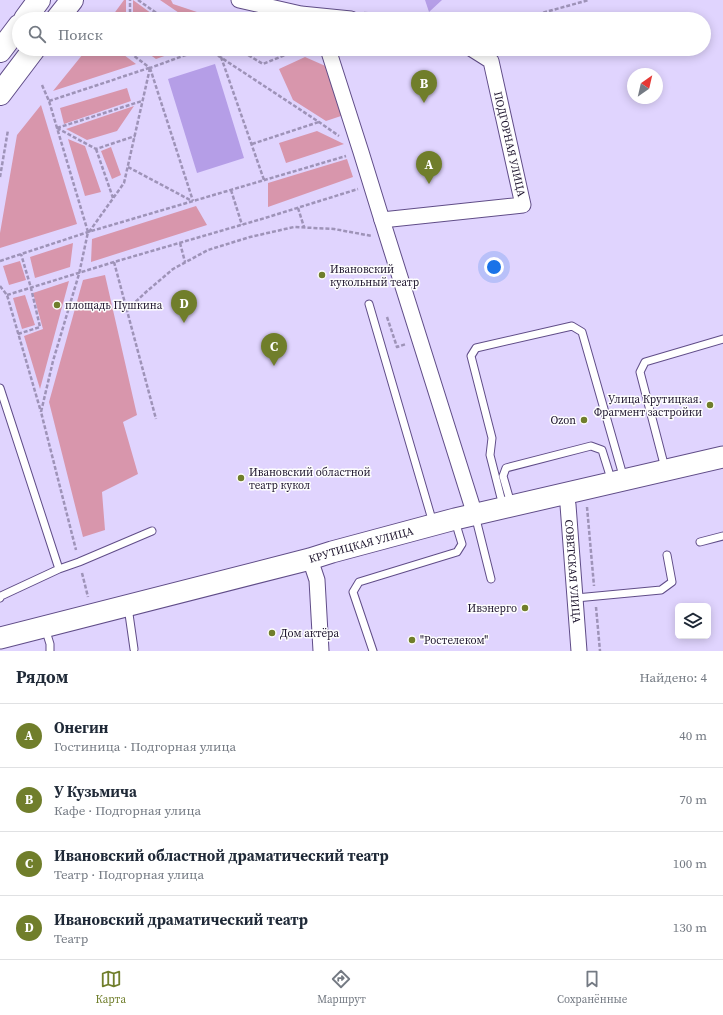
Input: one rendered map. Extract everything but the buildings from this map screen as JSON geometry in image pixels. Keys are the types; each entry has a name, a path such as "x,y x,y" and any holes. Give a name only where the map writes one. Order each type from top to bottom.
{"highway":[{"path":"30,12 39,0"},
{"path":"63,12 72,0"},
{"path":"0,51 12,35"},
{"path":"0,94 29,56"}],"street":[{"path":"239,0 292,12"},
{"path":"330,56 382,220 465,517"},
{"name":"ПОДГОРНАЯ УЛИЦА","path":"382,220 523,205 491,61 483,56"},
{"name":"КРУТИЦКАЯ УЛИЦА","path":"2,635 45,626 310,559 465,517 723,457"},
{"name":"СОВЕТСКАЯ УЛИЦА","path":"565,493 568,505 579,651"},
{"path":"310,559 317,580 321,651"}],"lane":[{"path":"369,304 433,525"},
{"path":"508,507 490,455 492,438 471,356 476,348 572,326 582,332 618,481"},
{"path":"665,470 640,372 645,362 723,339"},
{"path":"0,388 59,569"},
{"path":"508,507 503,476 506,468 591,446 602,450 618,481"},
{"path":"465,517 491,579"},
{"path":"373,651 353,592 359,582 457,552 462,544 465,517"},
{"path":"0,598 1,596 59,569 152,531"},
{"path":"700,542 723,536"},
{"path":"576,598 660,590 672,582 667,554"},
{"path":"128,605 134,649"},
{"path":"45,626 50,644 50,651"}],"path":[{"path":"130,0 130,12"},
{"path":"138,0 155,12"},
{"path":"545,12 589,0"},
{"path":"135,56 150,68 193,201"},
{"path":"49,101 183,56"},
{"path":"250,56 263,64 283,56"},
{"path":"221,57 319,122 361,152"},
{"path":"221,57 264,180"},
{"path":"41,412 53,361 79,274 88,232 124,183 150,68"},
{"path":"42,85 49,101 88,232"},
{"path":"57,128 142,101"},
{"path":"252,144 319,122"},
{"path":"57,128 96,149 113,198"},
{"path":"0,177 8,130"},
{"path":"96,149 135,136"},
{"path":"0,261 88,232 361,152"},
{"path":"128,167 193,201"},
{"path":"7,295 364,187"},
{"path":"231,190 242,225"},
{"path":"298,208 304,227"},
{"path":"127,310 173,269 208,250 250,237 294,227 304,227 334,229 378,237"},
{"path":"180,243 185,262"},
{"path":"18,334 40,326 21,254"},
{"path":"114,262 156,419"},
{"path":"0,286 7,295 41,412 89,600"},
{"path":"386,314 397,347 408,344"},
{"path":"587,500 600,651"}],"shaded area":[{"path":"124,0 126,0 126,12 115,12"},
{"path":"133,0 149,12 133,12"},
{"path":"160,0 171,0 173,4 197,12 178,12"},
{"path":"425,0 442,0 429,12"},
{"path":"81,56 125,56 136,64 53,91"},
{"path":"152,56 164,56 156,59"},
{"path":"305,57 330,68 344,115 326,121 293,100 279,69"},
{"path":"215,64 244,158 197,173 168,79"},
{"path":"127,88 131,101 64,124 60,108"},
{"path":"41,105 77,224 0,248 0,233 17,135"},
{"path":"134,106 117,131 87,140 66,129"},
{"path":"317,131 344,144 286,163 279,143"},
{"path":"68,139 85,146 101,192 85,196"},
{"path":"111,147 121,175 112,179 101,151"},
{"path":"347,159 353,177 268,207 268,183"},
{"path":"196,206 207,225 91,262 92,239"},
{"path":"73,243 70,267 35,278 30,257"},
{"path":"20,261 26,280 9,285 3,266"},
{"path":"105,275 137,415 123,422 138,474 102,492 105,530 83,537 49,402 83,280"},
{"path":"69,281 40,389 24,336 43,329 33,293"},
{"path":"25,295 35,325 22,329 13,298"}],"place":[{"name":"У Кузьмича","path":"424,103"},
{"name":"Онегин","path":"429,184"},
{"name":"Ивановский кукольный театр","path":"322,275"},
{"name":"площадь Пушкина","path":"57,305"},
{"name":"Ивановский драматический театр","path":"184,323"},
{"name":"Ивановский областной драматический театр","path":"274,366"},
{"name":"Улица Крутицкая. Фрагмент застройки","path":"710,405"},
{"name":"Ozon","path":"584,420"},
{"name":"Ивановский областной театр кукол","path":"241,478"},
{"name":"Ивэнерго","path":"525,608"},
{"name":"Дом актёра","path":"272,633"},
{"name":"\"Ростелеком\"","path":"412,640"}]}
